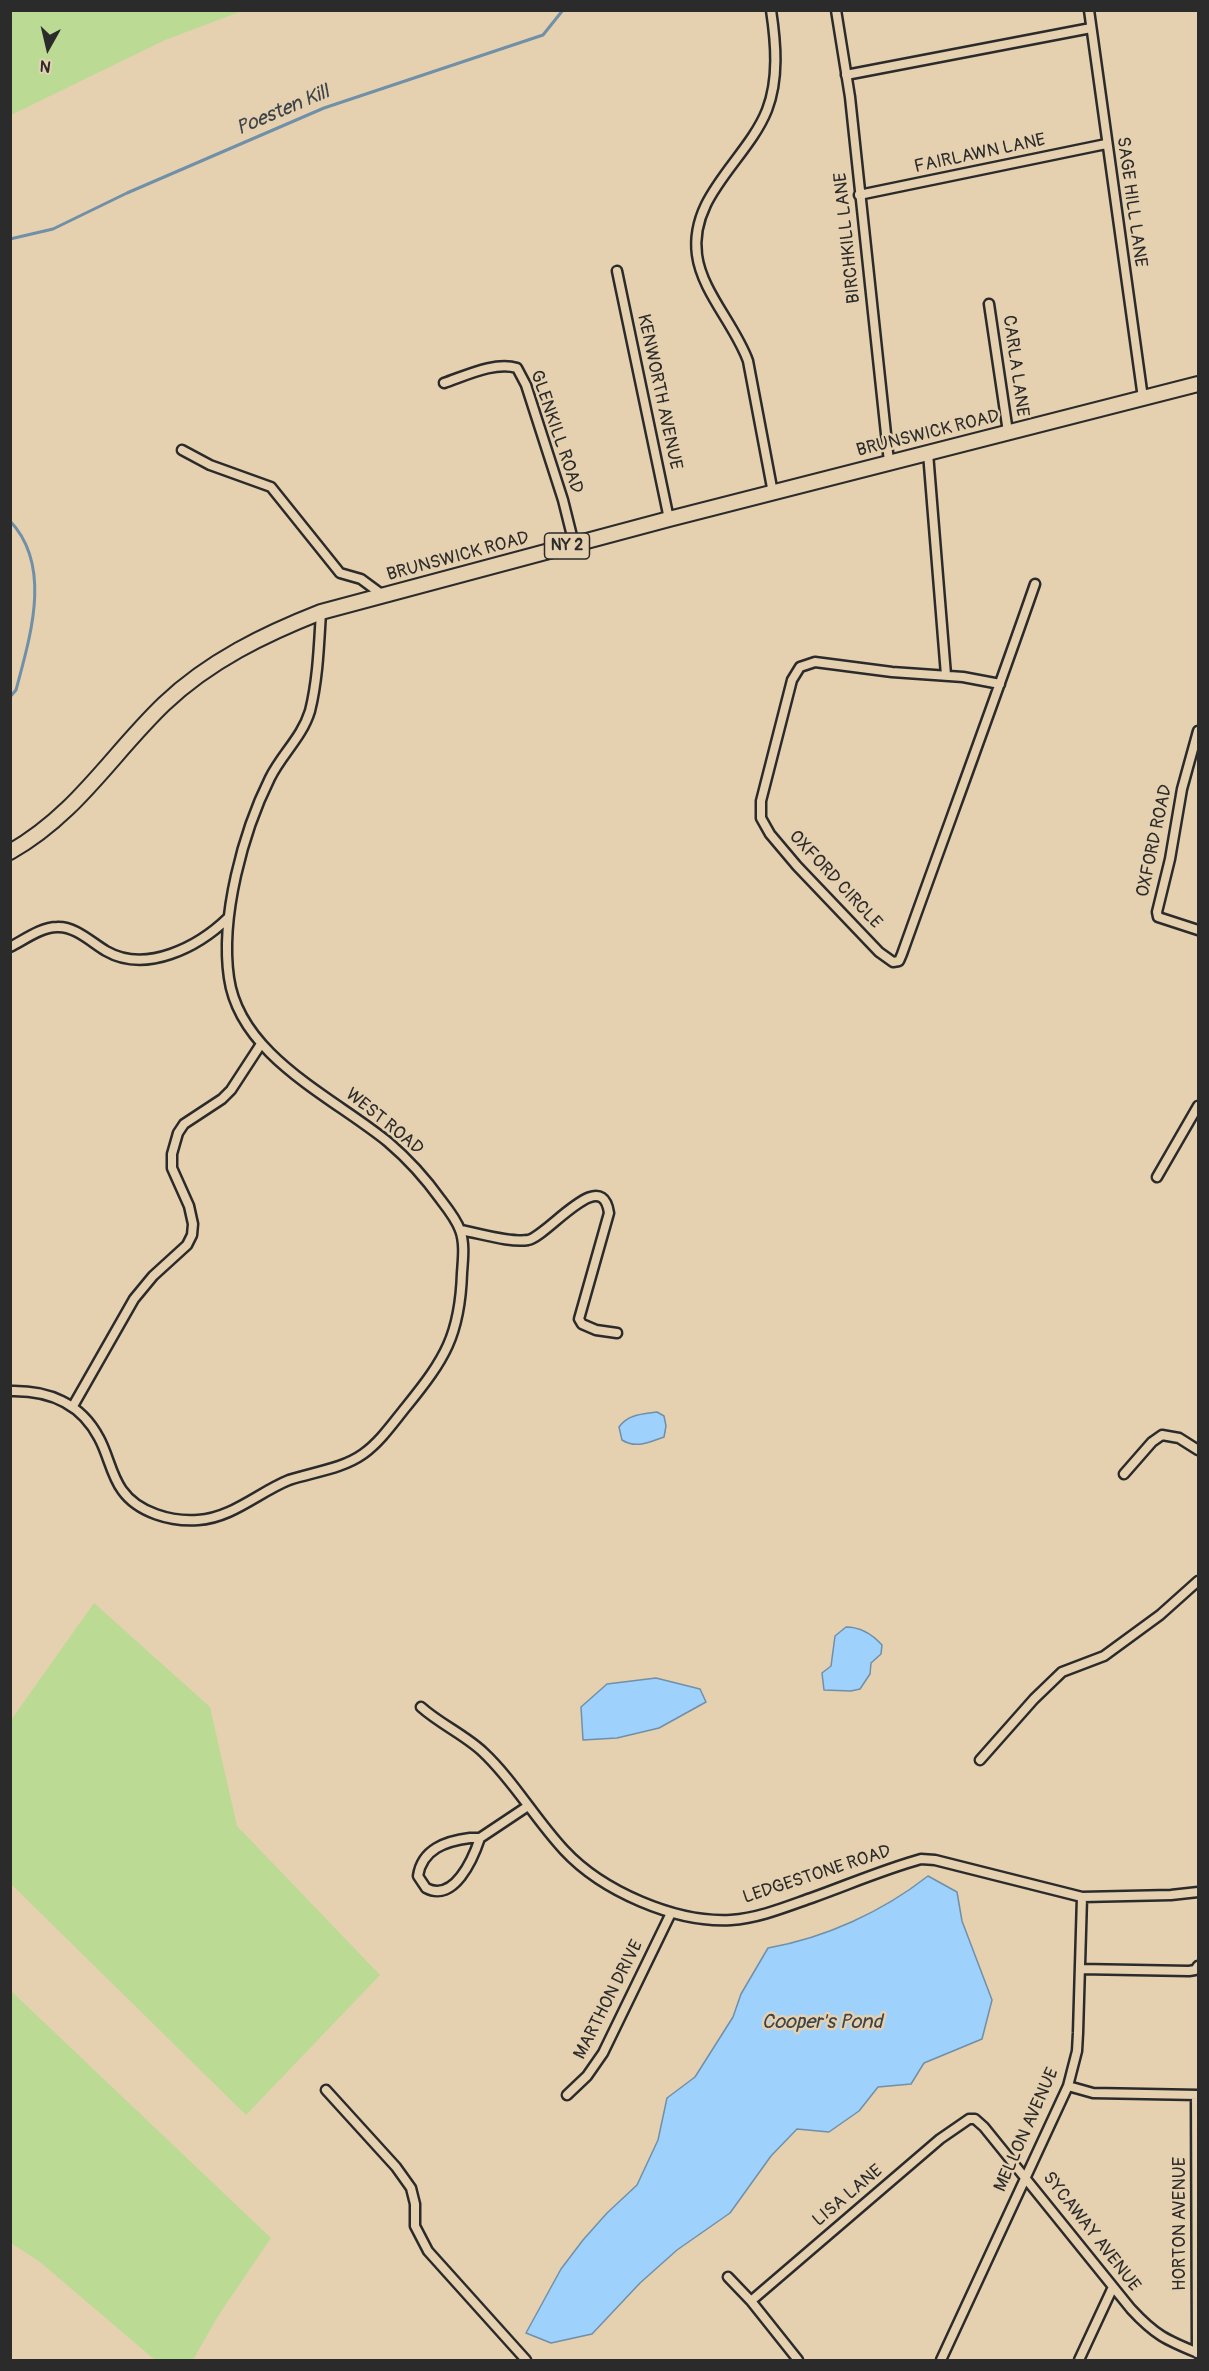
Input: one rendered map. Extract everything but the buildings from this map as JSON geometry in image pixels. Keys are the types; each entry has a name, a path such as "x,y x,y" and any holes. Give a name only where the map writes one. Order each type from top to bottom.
{"main road":[{"name":"BRUNSWICK ROAD","path":"10,852 37,836 68,810 166,702 202,673 242,647 278,629 321,612 669,519 1198,384"}],"street":[{"path":"771,10 775,46 774,79 766,111 753,137 704,206 697,235 697,252 704,280 742,345 748,361 773,493"},
{"name":"BIRCHKILL LANE","path":"836,10 846,75 889,462"},
{"name":"SAGE HILL LANE","path":"1089,10 1143,398"},
{"path":"846,75 1091,28"},
{"name":"FAIRLAWN LANE","path":"859,195 1106,144"},
{"name":"KENWORTH AVENUE","path":"617,271 669,519"},
{"name":"CARLA LANE","path":"989,304 1008,432"},
{"name":"GLENKILL ROAD","path":"444,383 491,368 512,367 517,369 526,385 563,500 574,544"},
{"path":"182,450 210,465 272,487 340,573 361,579 384,596"},
{"path":"928,453 946,675"},
{"name":"OXFORD CIRCLE","path":"1000,684 946,675 930,676 815,662 800,667 792,680 761,801 761,818 770,834 796,866 871,944 893,962 899,961 902,954 1000,684 1035,584"},
{"name":"WEST ROAD","path":"73,1406 89,1422 99,1438 122,1490 146,1510 168,1518 197,1520 209,1518 253,1500 282,1483 345,1463 362,1455 377,1442 429,1379 447,1351 461,1305 463,1249 460,1230 429,1183 408,1161 380,1136 285,1068 261,1044 248,1024 229,983 225,953 228,918 237,871 257,807 271,774 300,735 310,711 318,661 321,612"},
{"name":"OXFORD ROAD","path":"1198,731 1182,789 1170,859 1157,912 1158,916 1165,920 1198,930"},
{"path":"10,947 32,935 57,927 71,928 116,956 133,960 149,960 198,941 228,918"},
{"path":"10,1391 43,1393 73,1406 134,1299 153,1276 187,1245 192,1235 193,1224 189,1206 172,1168 172,1154 178,1133 184,1124 222,1099 231,1090 261,1044"},
{"path":"1157,1177 1198,1106"},
{"path":"460,1230 531,1240 584,1198 593,1195 600,1197 608,1204 609,1213 579,1319 582,1324 596,1330 617,1333"},
{"path":"1124,1474 1152,1442 1162,1435 1179,1438 1198,1450"},
{"path":"980,1760 1034,1699 1062,1672 1104,1656 1160,1615 1198,1581"},
{"name":"LEDGESTONE ROAD","path":"421,1707 436,1720 481,1750 504,1774 565,1851 592,1874 638,1900 671,1912 715,1919 747,1917 788,1906 921,1859 935,1860 1082,1897 1171,1895 1198,1892"},
{"path":"480,1838 458,1839 432,1850 419,1869 418,1876 422,1884 436,1892 449,1887 463,1874 480,1838 528,1806"},
{"name":"MELLON AVENUE","path":"941,2361 1068,2086 1077,2051 1082,1897"},
{"name":"MARTHON DRIVE","path":"567,2096 587,2076 603,2053 671,1912"},
{"path":"1080,1969 1197,1968"},
{"path":"1068,2086 1093,2093 1197,2095"},
{"path":"326,2090 396,2167 411,2188 415,2205 415,2226 428,2251 526,2361"},
{"name":"HORTON AVENUE","path":"1197,2095 1198,2353"},
{"name":"SYCAWAY AVENUE","path":"969,2119 975,2119 984,2127 1113,2287 1153,2332 1198,2353"},
{"name":"LISA LANE","path":"751,2301 930,2147 969,2119"},
{"path":"728,2277 751,2301 798,2361"},
{"path":"1079,2361 1113,2287"}],"green space":[{"path":"11,11 242,11 165,40 11,115"},
{"path":"94,1603 210,1707 237,1826 380,1975 246,2115 11,1884 11,1720"},
{"path":"10,1990 271,2238 218,2316 193,2360 155,2360 40,2262 11,2243"}],"water":[{"path":"657,1412 664,1416 666,1426 664,1437 637,1444 622,1440 619,1427 627,1419 636,1415"},
{"path":"846,1627 861,1630 874,1638 882,1645 881,1654 871,1663 870,1674 860,1689 824,1690 822,1673 831,1666 835,1636"},
{"path":"656,1678 700,1689 706,1702 659,1728 617,1738 583,1740 581,1707 607,1684"},
{"name":"Cooper's Pond","path":"928,1876 957,1892 962,1921 992,2000 982,2039 924,2063 911,2084 878,2087 859,2111 829,2132 797,2129 771,2156 730,2213 677,2250 640,2283 592,2334 551,2343 526,2333 561,2269 607,2213 637,2185 658,2140 667,2098 695,2077 733,2017 741,1994 768,1948 811,1938 852,1922 892,1901"}],"waterway":[{"name":"Poesten Kill","path":"10,239 53,229 127,193 324,108 543,35 563,10"},
{"name":"Poesten Kill","path":"10,521 23,539 31,559 34,580 32,625 16,690 10,697"}]}
